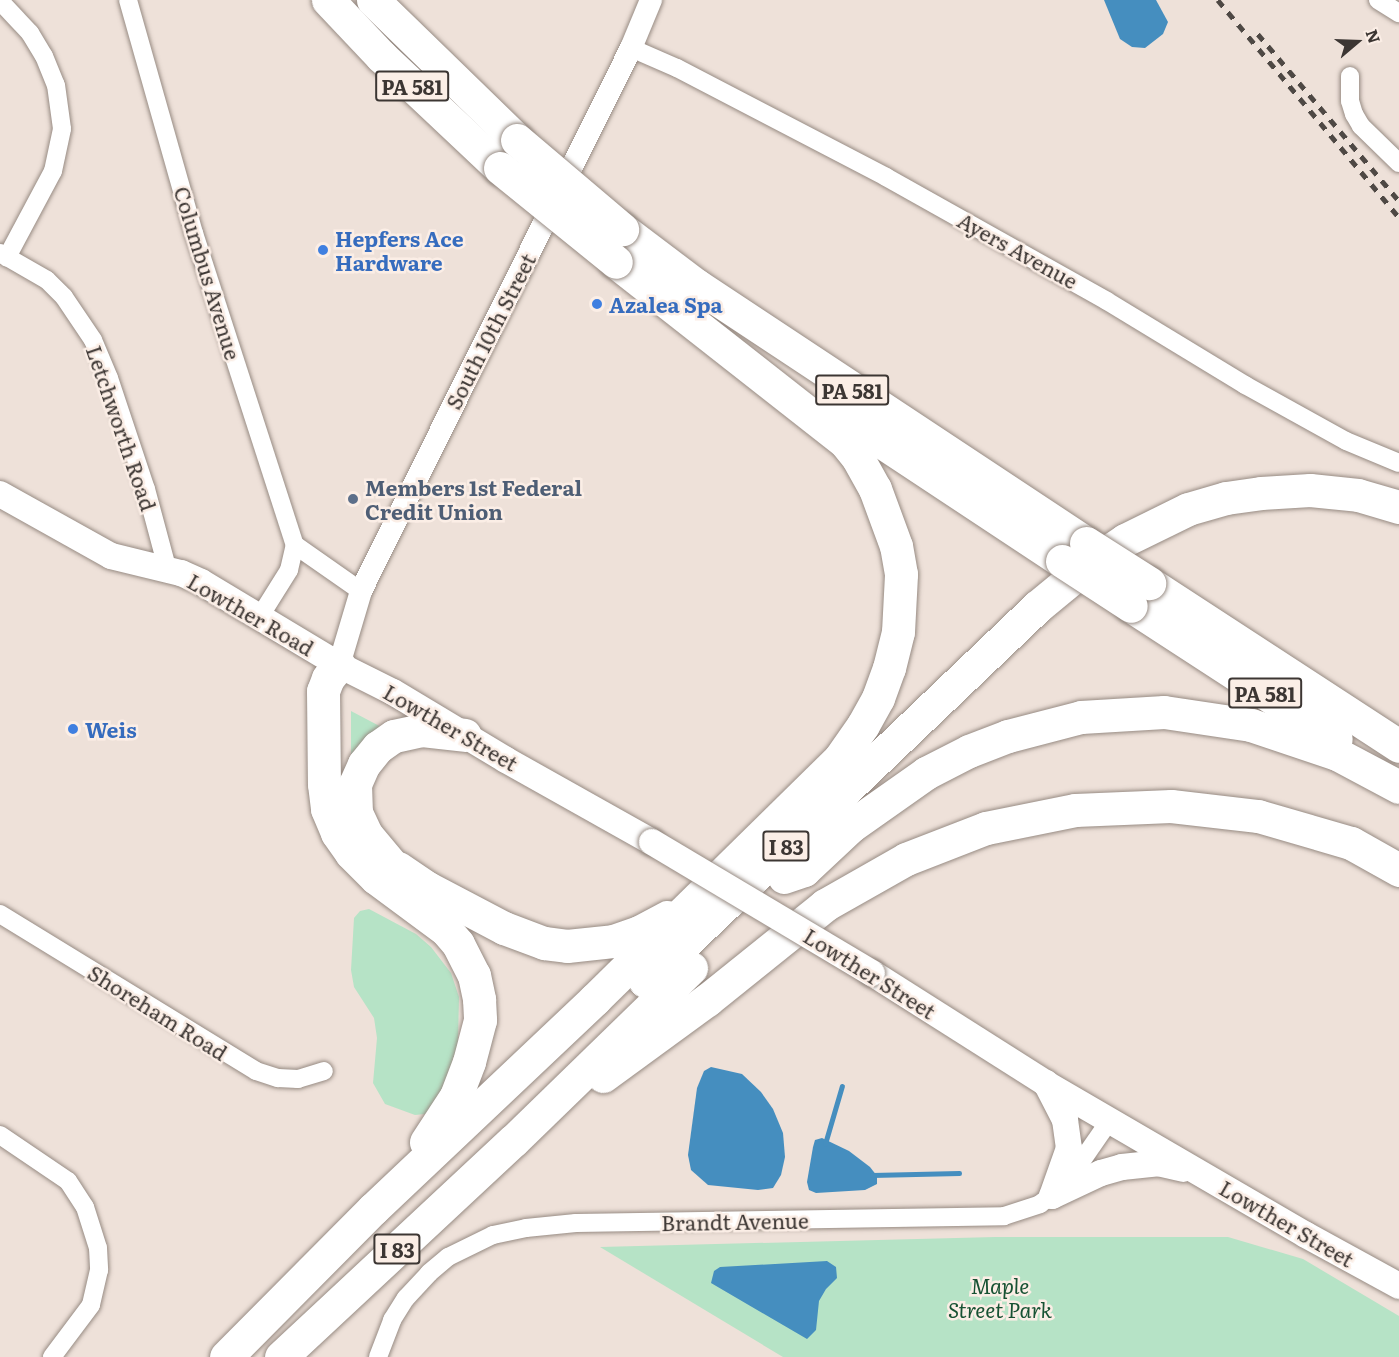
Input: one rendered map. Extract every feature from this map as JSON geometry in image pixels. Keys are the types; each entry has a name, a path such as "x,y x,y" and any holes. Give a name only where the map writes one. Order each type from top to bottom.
{"highway":[{"name":"PA 581","path":"328,0 381,56 500,168 627,271 1140,594 1399,780"},
{"name":"PA 581","path":"373,0 517,140 622,229 705,292 1074,552"},
{"path":"226,1357 373,1209 595,999 840,758 878,698 889,668 898,632 901,574 896,546 875,489 844,441 627,271"},
{"name":"I 83","path":"247,1357 1037,607 1088,566 1158,522 1188,509 1226,498 1310,490 1358,495 1399,507"},
{"path":"784,878 812,843 1065,604 1133,555 1200,522 1262,510 1323,508 1374,517 1399,525"},
{"name":"PA 581","path":"1140,594 1302,683 1399,746"},
{"path":"339,665 336,776 339,801 347,821 360,841 375,856 428,888 504,928 544,943 567,945 613,941 639,932 662,921 709,886"},
{"path":"339,665 328,678 323,692 324,784 330,817 337,833 359,862 376,878 446,930 458,944 474,975 479,999 480,1020 475,1042 456,1096 430,1137 387,1188 373,1209"},
{"path":"1302,683 1399,733"},
{"name":"I 83","path":"280,1357 514,1140 784,878 804,870 852,826 926,773 969,751 1008,736 1082,717 1164,712 1251,725 1337,754 1399,787"},
{"path":"391,864 366,834 356,813 355,784 364,764 378,747 394,736 422,730 465,735"},
{"path":"514,1140 707,1000 825,905 865,880 906,859 986,828 1076,810 1171,806 1258,816 1351,843 1399,870"}],"main road":[{"name":"Lowther Road","path":"0,494 111,556 201,582 339,665"},
{"name":"Lowther Street","path":"339,665 393,692 652,842 872,973 1046,1083 1399,1286"},
{"path":"1046,1083 1068,1132 1066,1158 1052,1196"},
{"path":"1052,1196 1101,1173 1122,1167 1158,1163 1200,1172"}],"street":[{"name":"Columbus Avenue","path":"128,0 194,233 295,545"},
{"name":"South 10th Street","path":"339,665 361,591 631,48 651,0"},
{"path":"1378,0 1399,13"},
{"path":"0,1 30,33 44,56 56,85 62,129 53,171 4,255"},
{"name":"Ayers Avenue","path":"631,48 677,68 953,213 1107,301 1245,385 1346,441 1399,463"},
{"path":"1350,76 1350,101 1354,114 1361,126 1399,163"},
{"name":"Letchworth Road","path":"4,255 38,274 52,286 81,320 93,340 110,378 146,489 168,571"},
{"path":"259,618 289,570 295,545 361,591"},
{"name":"Shoreham Road","path":"0,914 256,1071 278,1078 298,1078 324,1071"},
{"name":"Brandt Avenue","path":"378,1357 392,1320 406,1298 429,1273 448,1257 470,1245 509,1231 576,1223 1004,1216 1040,1204 1052,1196 1077,1171 1110,1120"},
{"path":"0,1135 68,1181 85,1207 98,1248 99,1269 91,1305 52,1357"}],"green space":[{"path":"351,711 387,730 351,763"},
{"path":"369,909 416,934 431,947 451,973 459,997 458,1043 441,1096 425,1114 415,1115 385,1104 373,1083 377,1038 374,1018 354,987 351,970 354,918 360,911"},
{"name":"Maple Street Park","path":"995,1237 1228,1237 1303,1259 1399,1316 1399,1357 783,1357 600,1247"}],"water":[{"path":"1104,0 1156,0 1168,22 1163,34 1145,48 1132,47 1120,39"},
{"path":"711,1067 742,1074 761,1092 773,1109 783,1133 785,1157 781,1175 773,1188 758,1190 708,1185 691,1170 688,1155 697,1088 704,1071"},
{"path":"822,1138 849,1151 870,1167 877,1176 877,1184 865,1190 816,1193 809,1190 807,1182 813,1147 815,1140"},
{"path":"827,1261 836,1267 837,1278 826,1289 819,1301 816,1330 807,1339 711,1283 714,1271 720,1267"}],"waterway":[{"path":"825,1144 842,1086"},
{"path":"872,1175 959,1173"}],"railway":[{"path":"1218,0 1399,217"},
{"path":"1258,34 1399,201"}],"place":[{"name":"Hepfers Ace Hardware","path":"323,250"},
{"name":"Azalea Spa","path":"597,304"},
{"name":"Members 1st Federal Credit Union","path":"353,499"},
{"name":"Weis","path":"73,729"}]}
